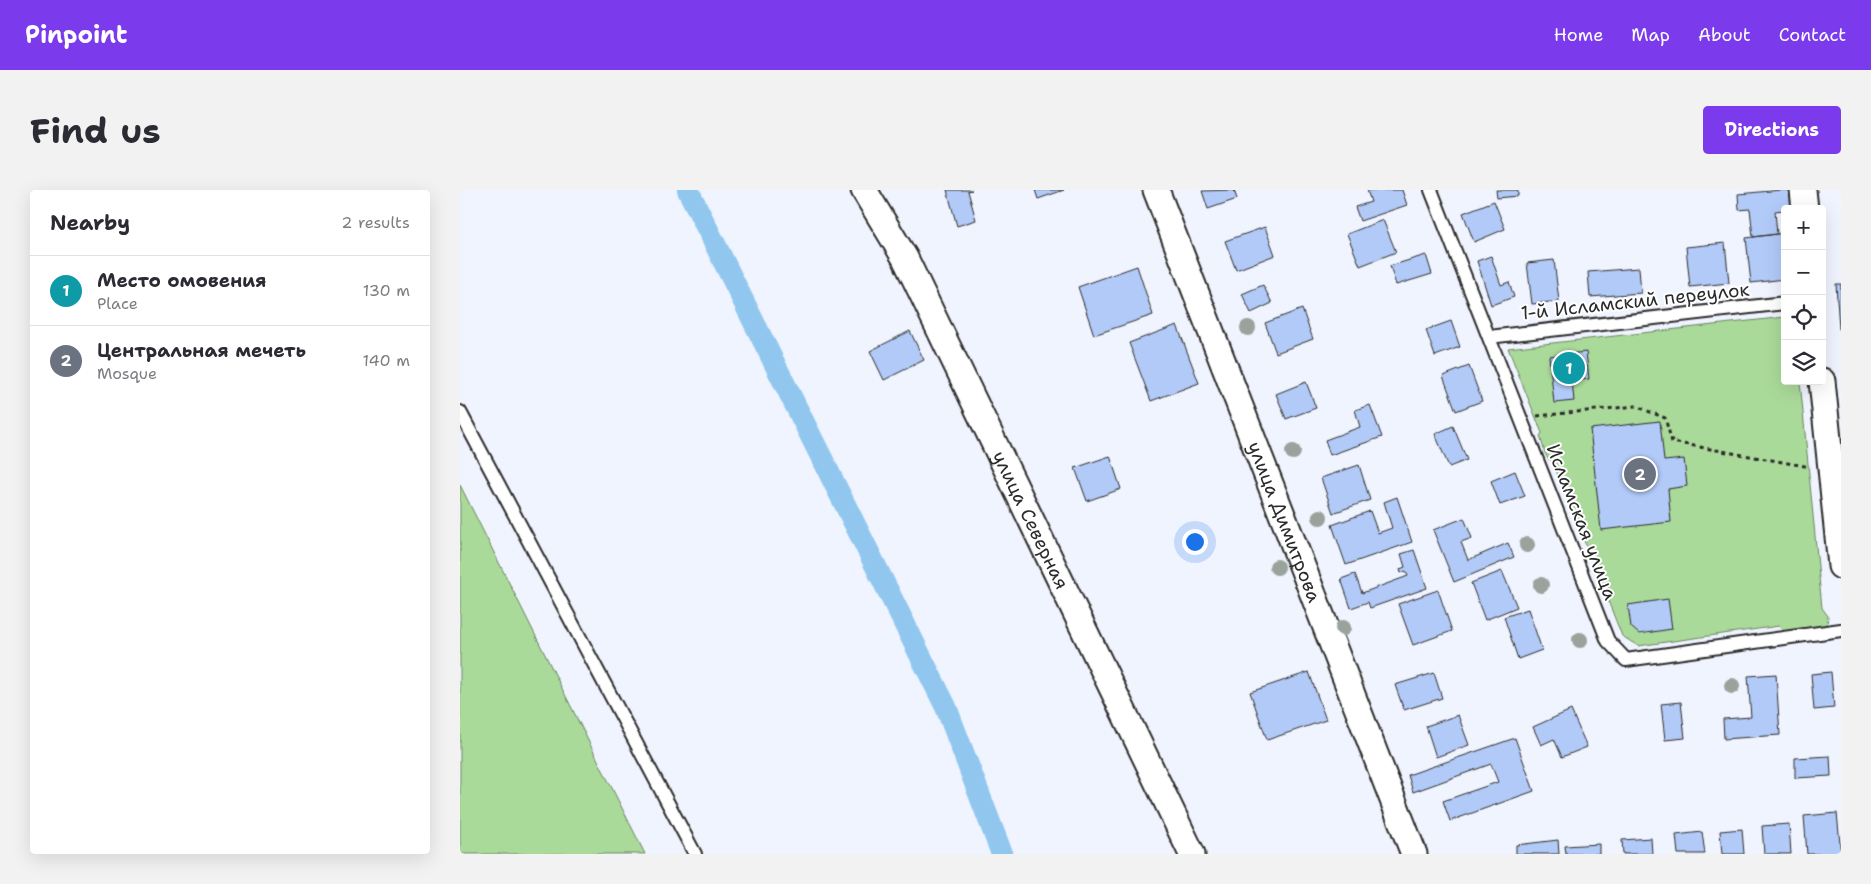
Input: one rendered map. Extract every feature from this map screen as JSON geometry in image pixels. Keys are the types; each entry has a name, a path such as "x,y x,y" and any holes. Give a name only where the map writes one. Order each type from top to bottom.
{"street":[{"name":"улица Северная","path":"864,190 905,258 1192,854"},
{"name":"улица Димитрова","path":"1156,190 1414,854"},
{"path":"1803,190 1805,205"},
{"path":"1823,385 1836,468 1841,566"}],"lane":[{"name":"Исламская улица","path":"1431,190 1608,641 1626,660 1841,630"},
{"name":"1-й Исламский переулок","path":"1489,337 1781,303"},
{"path":"460,412 695,854"}],"path":[{"path":"1535,416 1636,406 1665,418 1672,442 1808,467 1836,468"}],"green space":[{"path":"1781,317 1781,385 1800,385 1822,608 1828,616 1827,628 1802,628 1797,632 1784,633 1779,626 1638,646 1622,636 1552,460 1548,459 1545,453 1540,436 1542,433 1508,348"},
{"path":"460,485 645,854 460,854"}],"building":[{"path":"947,190 972,190 968,191 976,220 957,226"},
{"path":"1035,190 1064,190 1038,199"},
{"path":"1234,190 1237,199 1208,209 1202,191"},
{"path":"1367,190 1402,190 1407,205 1360,221 1355,207 1371,202"},
{"path":"1496,190 1518,190 1518,196 1497,198"},
{"path":"1791,190 1793,205 1781,205 1781,210 1775,211 1777,234 1753,237 1750,209 1739,210 1738,194"},
{"path":"1494,201 1505,229 1474,242 1463,213"},
{"path":"1383,220 1396,252 1360,266 1347,234"},
{"path":"1265,227 1275,255 1236,270 1225,241"},
{"path":"1781,234 1781,279 1751,283 1746,238"},
{"path":"1725,243 1729,283 1690,287 1686,247"},
{"path":"1426,255 1432,274 1396,285 1390,266"},
{"path":"1491,256 1501,285 1509,282 1514,297 1491,305 1477,261"},
{"path":"1554,260 1559,301 1532,304 1527,263"},
{"path":"1137,266 1153,315 1094,335 1078,287"},
{"path":"1639,268 1641,293 1590,297 1588,272"},
{"path":"1836,284 1841,284 1841,329 1839,329"},
{"path":"1263,285 1272,303 1251,313 1242,294"},
{"path":"1302,309 1313,339 1276,353 1265,323"},
{"path":"1451,321 1460,347 1435,356 1426,330"},
{"path":"1177,325 1199,383 1151,401 1129,343"},
{"path":"910,331 924,360 884,380 870,351"},
{"path":"1586,352 1589,379 1572,381 1574,401 1554,403 1549,356"},
{"path":"1469,366 1482,401 1456,411 1443,376"},
{"path":"1306,382 1316,408 1286,419 1276,394"},
{"path":"1370,405 1382,437 1330,455 1325,440 1360,427 1355,410"},
{"path":"1660,421 1664,461 1684,459 1687,486 1668,489 1671,522 1601,530 1590,429"},
{"path":"1453,426 1467,460 1449,467 1435,434"},
{"path":"1110,456 1121,489 1087,501 1075,468"},
{"path":"1359,465 1370,500 1333,513 1321,478"},
{"path":"1515,471 1525,496 1500,505 1491,481"},
{"path":"1397,497 1412,542 1346,565 1332,525 1370,511 1378,533 1392,528 1384,502"},
{"path":"1464,518 1472,538 1461,542 1468,560 1508,543 1514,557 1454,582 1433,530"},
{"path":"1414,550 1427,588 1370,608 1368,602 1351,608 1341,579 1355,574 1362,593 1408,576 1406,571 1401,573 1400,569 1405,567 1401,554"},
{"path":"1502,571 1517,607 1485,620 1471,583"},
{"path":"1438,590 1452,631 1413,645 1398,604"},
{"path":"1668,599 1672,629 1639,634 1631,627 1628,605"},
{"path":"1528,609 1542,650 1518,659 1504,617"},
{"path":"1309,672 1326,720 1267,740 1250,692"},
{"path":"1831,672 1834,708 1814,710 1811,674"},
{"path":"1434,673 1442,698 1404,710 1395,685"},
{"path":"1776,674 1780,735 1724,739 1723,719 1751,717 1748,676"},
{"path":"1681,702 1685,738 1665,740 1661,704"},
{"path":"1571,710 1587,747 1562,757 1554,739 1541,745 1533,727"},
{"path":"1458,715 1469,745 1436,757 1426,726"},
{"path":"1515,738 1534,791 1450,821 1443,801 1498,782 1491,764 1413,792 1408,775"},
{"path":"1830,756 1831,776 1795,778 1795,758"},
{"path":"1837,813 1841,854 1807,854 1804,816"},
{"path":"1789,824 1791,854 1764,854 1762,826"},
{"path":"1742,829 1744,854 1722,854 1720,831"},
{"path":"1702,832 1705,854 1678,854 1676,835"},
{"path":"1651,838 1652,854 1623,854 1622,840"},
{"path":"1558,840 1559,854 1516,854 1516,845"},
{"path":"1599,844 1599,854 1566,854 1565,846"}],"waterway":[{"path":"688,190 946,707 1002,854"}],"place":[{"name":"Место омовения","path":"1569,368"},
{"name":"Центральная мечеть","path":"1640,474"}]}
